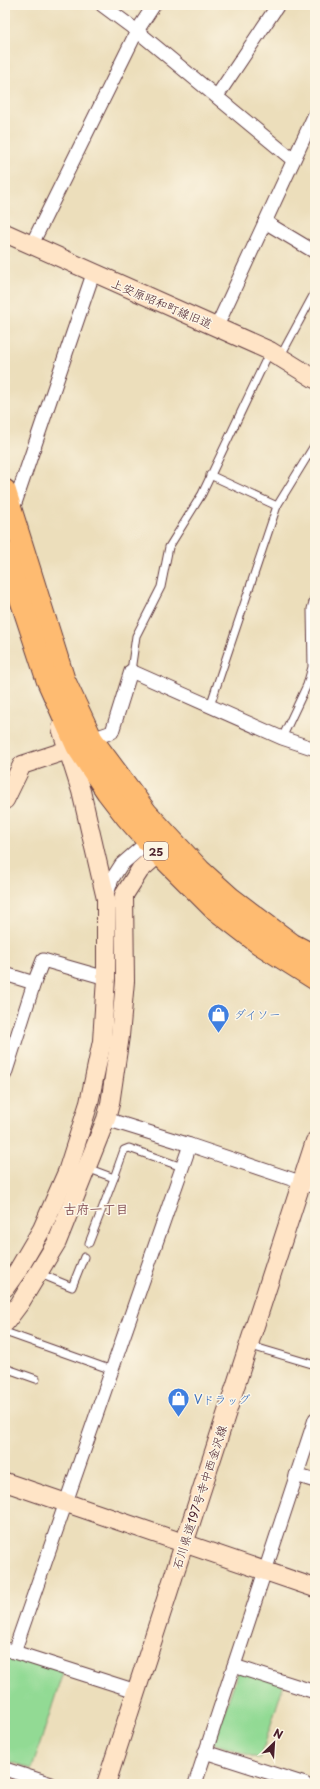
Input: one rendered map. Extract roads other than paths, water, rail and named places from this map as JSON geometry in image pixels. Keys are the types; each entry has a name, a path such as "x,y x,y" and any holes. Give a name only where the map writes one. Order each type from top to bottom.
{"main road":[{"name":"25","path":"5,490 64,679 79,746"},
{"name":"25","path":"5,552 47,680 79,746 126,818 200,870 231,898 292,944 315,956"},
{"name":"25","path":"160,841 213,908 258,944 315,979"}],"street":[{"path":"102,5 137,31 293,160"},
{"path":"31,246 137,31 154,5"},
{"path":"217,96 278,5"},
{"path":"217,326 315,114"},
{"path":"265,222 315,252"},
{"name":"上安原昭和町線旧道","path":"5,234 93,274 217,326 275,354 315,379"},
{"path":"12,512 93,274"},
{"path":"5,800 22,765 79,746 112,732 130,670 282,738 315,749"},
{"path":"5,1288 18,1270 42,1229 67,1172 87,1111 102,1041 106,978 106,899 81,791 79,746"},
{"path":"106,899 112,879 121,865 160,841"},
{"path":"5,1323 20,1303 57,1242 106,1119 110,1104 120,1036 125,981 124,895 160,841"},
{"path":"5,1074 34,983 43,960 106,978"},
{"path":"5,974 34,983"},
{"path":"106,1119 190,1145 308,1185"},
{"name":"石川県道197号寺中西金沢線","path":"106,1784 248,1345 308,1185 315,1141"},
{"path":"136,1691 10,1650 65,1503 190,1145"},
{"path":"195,1784 315,1419"},
{"path":"296,1475 315,1481"},
{"path":"5,1482 315,1588"},
{"path":"234,1666 315,1692"},
{"path":"205,1752 305,1784"},
{"path":"5,1769 50,1784"}],"lane":[{"path":"130,670 136,636 161,587 169,547 202,494 210,475 275,354 315,292"},
{"path":"210,706 277,506 315,444"},
{"path":"210,475 277,506"},
{"path":"282,738 306,685 312,667 311,609 315,595"},
{"path":"89,1243 124,1150 129,1148 182,1167"},
{"path":"86,1168 114,1178"},
{"path":"38,1273 72,1287 84,1257"},
{"path":"5,1332 112,1370"},
{"path":"248,1345 315,1365"},
{"path":"5,1368 36,1379"}],"place":[{"name":"ダイソー","path":"218,1034"},
{"name":"Vドラッグ","path":"179,1418"}],"district":[{"name":"古府一丁目","path":"96,1208"}]}
